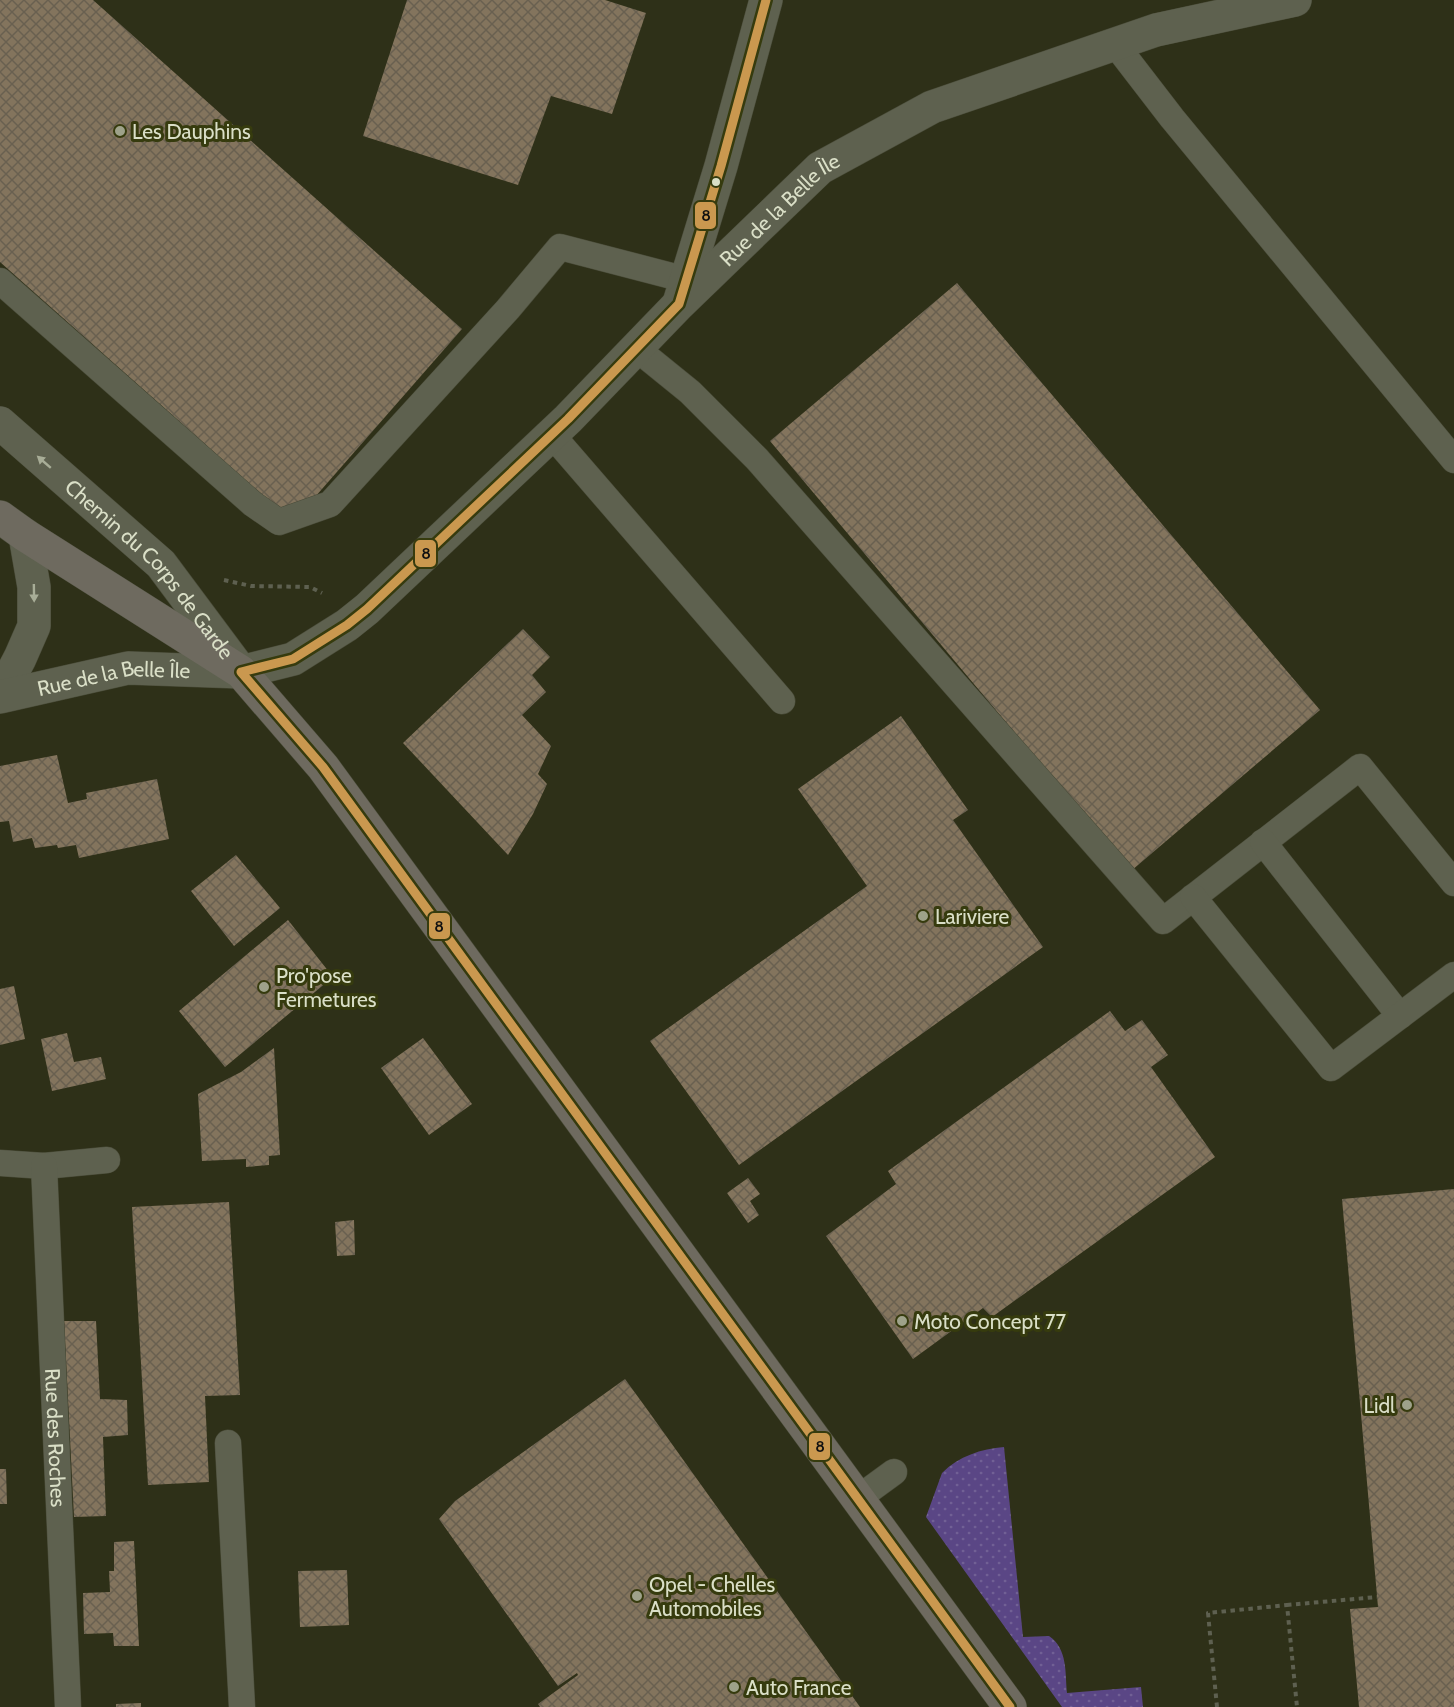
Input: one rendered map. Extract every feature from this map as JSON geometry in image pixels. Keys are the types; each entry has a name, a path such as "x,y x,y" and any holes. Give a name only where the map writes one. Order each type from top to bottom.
{"main road":[{"name":"Chemin du Corps de Garde","path":"13,526 241,672"},
{"path":"241,672 323,767 1010,1707"}],"street":[{"path":"683,292 721,166 766,0"},
{"name":"Rue de la Belle Île","path":"0,697 128,668 241,672 293,659 368,609 552,435 637,349 683,292 819,168 932,107 1156,30 1295,0"},
{"name":"Chemin du Corps de Garde","path":"0,423 161,564 241,672"},
{"name":"Rue de la Belle Île","path":"0,697 33,626 34,587 13,526"}],"lane":[{"path":"1115,44 1180,127 1454,460"},
{"path":"0,281 253,504 279,522 330,504 508,309 560,248 683,292"},
{"path":"637,349 690,392 756,459 1163,921 1360,767 1454,883"},
{"path":"552,435 782,701"},
{"path":"1263,842 1400,1016"},
{"path":"1193,897 1331,1068 1454,975"},
{"path":"0,1163 44,1166 107,1160"},
{"name":"Rue des Roches","path":"44,1166 68,1707"},
{"path":"228,1443 242,1707"},
{"path":"857,1499 894,1472"}],"path":[{"path":"1217,1707 1208,1613 1377,1597"},
{"path":"1287,1605 1297,1707"}],"shaded area":[{"path":"1004,1447 1023,1637 1049,1636 1055,1641 1063,1654 1067,1693 1141,1687 1143,1707 1062,1707 926,1517 942,1473 971,1454"}],"building":[{"name":"Les Dauphins","path":"0,0 93,0 462,329 294,521 0,262"},
{"path":"407,0 605,0 646,13 612,114 551,96 518,185 363,136"},
{"path":"957,283 1320,710 1131,871 770,441"},
{"path":"523,629 550,657 532,675 546,692 522,715 551,746 538,774 547,784 533,814 508,855 403,743"},
{"name":"Lariviere","path":"901,716 968,810 953,820 1043,947 739,1165 650,1041 867,886 798,789"},
{"path":"57,755 68,803 87,799 86,793 157,779 169,839 79,858 76,845 35,848 32,838 13,842 9,821 0,822 0,766"},
{"path":"236,855 280,908 234,946 191,891"},
{"name":"Pro'pose Fermetures","path":"288,920 333,977 225,1067 179,1011"},
{"path":"14,986 25,1039 0,1045 0,989"},
{"path":"1110,1011 1125,1031 1142,1020 1168,1055 1151,1067 1215,1157 992,1317 983,1308 913,1359 826,1236 896,1184 888,1171"},
{"path":"67,1033 74,1062 101,1057 106,1079 52,1091 41,1039"},
{"path":"423,1038 472,1104 429,1135 381,1068"},
{"path":"274,1048 280,1155 269,1156 269,1165 246,1167 246,1159 202,1161 198,1094 241,1072"},
{"path":"748,1178 760,1194 750,1201 759,1215 748,1223 727,1193"},
{"name":"Lidl","path":"1454,1189 1454,1707 1359,1707 1350,1609 1378,1607 1342,1199"},
{"path":"229,1202 240,1395 205,1396 209,1482 148,1485 132,1207"},
{"path":"354,1220 355,1255 337,1256 335,1222"},
{"path":"64,1321 96,1321 100,1399 127,1400 128,1435 103,1437 106,1516 74,1517"},
{"name":"Opel - Chelles Automobiles","path":"625,1379 860,1707 540,1707 538,1704 578,1675 577,1673 558,1686 439,1519 455,1501"},
{"path":"0,1469 6,1469 7,1504 0,1504"},
{"path":"134,1541 139,1646 114,1646 113,1633 84,1634 83,1593 110,1592 109,1571 114,1571 114,1542"},
{"path":"347,1570 349,1625 300,1627 298,1571"},
{"path":"141,1703 141,1707 116,1707 116,1704"}],"transit line":[{"name":"8","path":"241,672 293,659 347,625 367,609 568,419 679,304 721,166 766,0"},
{"name":"8","path":"241,672 323,767 1010,1707"}],"place":[{"name":"Les Dauphins","path":"120,131"},
{"name":"Lariviere","path":"923,916"},
{"name":"Pro'pose Fermetures","path":"264,987"},
{"name":"Moto Concept 77","path":"902,1321"},
{"name":"Lidl","path":"1407,1405"},
{"name":"Opel - Chelles Automobiles","path":"637,1596"},
{"name":"Auto France","path":"734,1687"}]}
